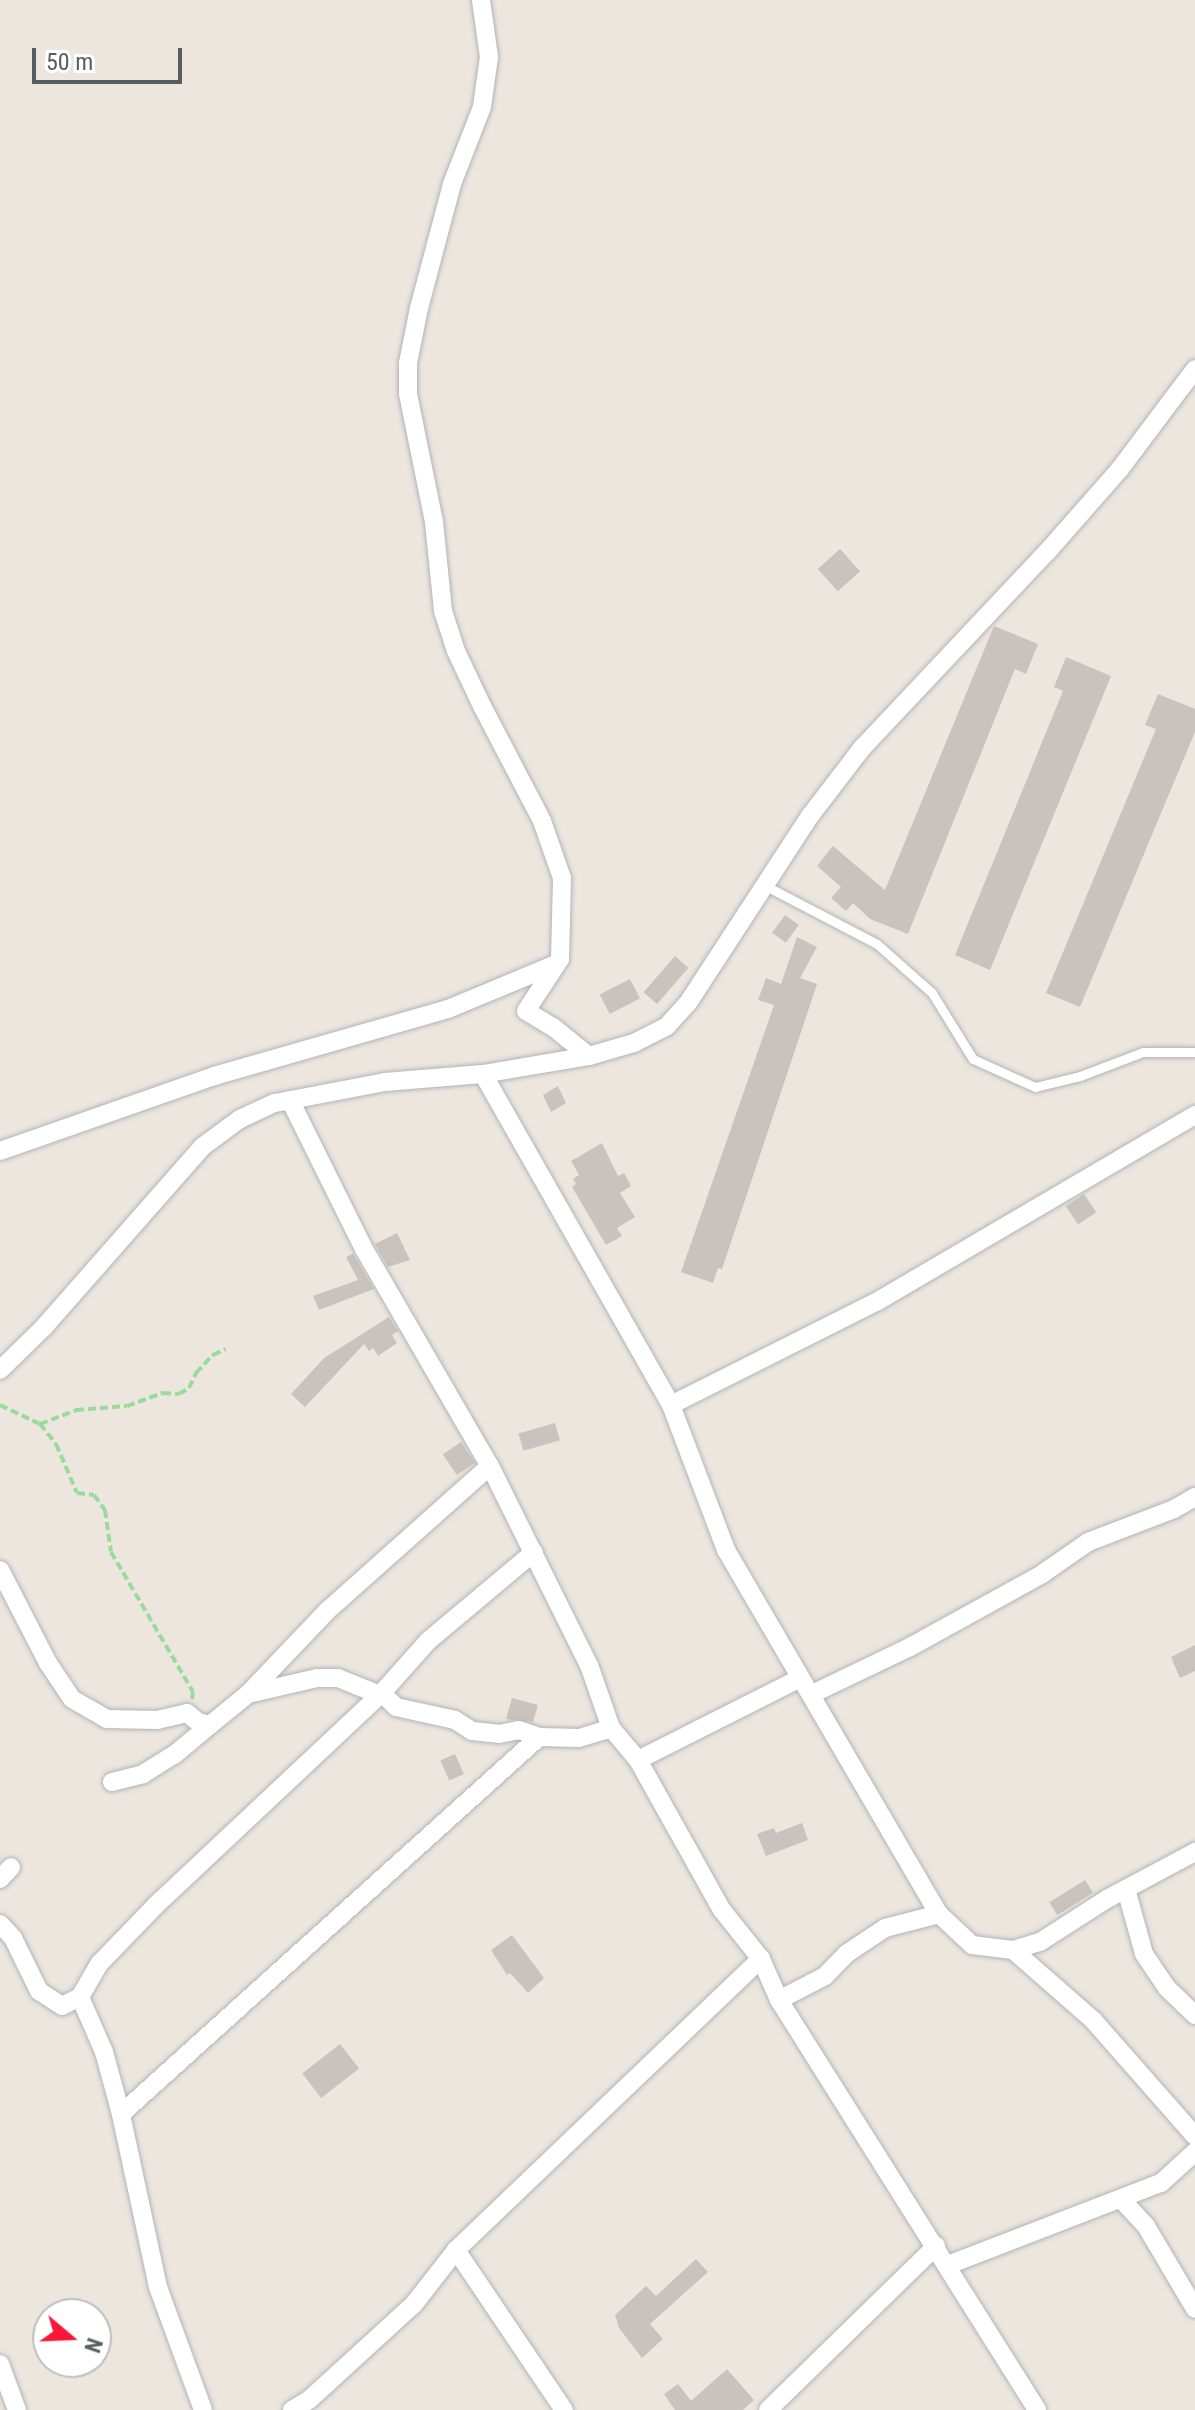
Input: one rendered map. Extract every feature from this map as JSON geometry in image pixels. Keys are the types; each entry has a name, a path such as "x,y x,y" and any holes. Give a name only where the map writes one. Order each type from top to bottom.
{"street":[{"path":"481,0 489,57 482,107 452,184 419,308 408,363 408,394 434,522 443,611 476,693 542,821 562,878 560,959 526,1011 589,1056"},
{"path":"0,1370 44,1327 202,1147 240,1119 290,1100 385,1082 483,1074 589,1056 634,1043 667,1026 688,1003 810,816 863,747 1058,540 1120,469 1195,369"},
{"path":"0,1151 214,1076 448,1009 556,964"},
{"path":"483,1074 671,1405 726,1550 939,1914 972,1945 1013,1950 1040,1942 1126,1889 1195,1852"},
{"path":"290,1100 364,1249 490,1466 534,1552 589,1665 611,1728 638,1760 722,1910 761,1959 779,2000 1037,2410"},
{"path":"671,1405 878,1301 1195,1115"},
{"path":"112,1782 143,1774 248,1694 327,1611 490,1466"},
{"path":"812,1694 1003,1596 1088,1542 1195,1497"},
{"path":"0,1924 13,1938 39,1991 62,2006 80,1997 100,1963 155,1906 381,1694 428,1641 534,1552"},
{"path":"0,1570 48,1663 72,1699 107,1719 157,1720 190,1715 198,1722 210,1725"},
{"path":"248,1694 317,1678 338,1678 381,1694 396,1707 455,1720 472,1731 499,1734 519,1730 539,1737 579,1738 611,1728"},
{"path":"638,1760 800,1678"},
{"path":"121,2114 539,1737"},
{"path":"1126,1889 1144,1954 1167,1988 1195,2015"},
{"path":"779,2000 825,1976 846,1954 885,1928 939,1914"},
{"path":"1013,1950 1093,2020 1191,2123"},
{"path":"292,2410 310,2399 414,2304 456,2250 761,1959"},
{"path":"80,1997 104,2052 121,2114 158,2287 203,2410"},
{"path":"948,2265 1161,2183 1195,2152"},
{"path":"1121,2199 1146,2226 1195,2309"},
{"path":"768,2410 936,2246"},
{"path":"456,2250 564,2410"},
{"path":"0,2364 17,2410"}],"lane":[{"path":"764,885 877,944 932,993 973,1059 1035,1087 1080,1076 1143,1052 1195,1052"}],"path":[{"path":"40,1424 76,1410 127,1406 163,1393 179,1394 189,1388 196,1373 213,1355 226,1349"},
{"path":"0,1405 40,1424 56,1444 77,1493 94,1495 105,1510 111,1552 193,1692 190,1715"}],"building":[{"path":"840,549 860,571 838,591 818,569"},
{"path":"994,626 1038,644 1026,674 1015,669 908,934 870,919 853,903 846,911 831,898 841,887 817,866 833,846 885,890"},
{"path":"1066,657 1111,676 990,970 955,955 1063,691 1054,687"},
{"path":"1158,694 1195,709 1195,732 1080,1007 1046,993 1156,729 1145,725"},
{"path":"785,915 799,925 786,943 772,933"},
{"path":"797,937 817,947 800,978 817,984 722,1269 718,1268 713,1283 681,1272 774,1005 758,1000 766,978 781,984"},
{"path":"675,956 689,968 657,1004 644,992"},
{"path":"630,979 640,999 610,1014 600,994"},
{"path":"558,1086 566,1103 551,1112 543,1095"},
{"path":"602,1143 618,1176 624,1173 631,1186 620,1193 635,1217 617,1228 622,1236 606,1245 572,1187 576,1184 573,1179 579,1175 571,1161"},
{"path":"1084,1194 1096,1212 1078,1225 1066,1206"},
{"path":"397,1233 410,1260 388,1267 375,1244"},
{"path":"353,1254 374,1289 319,1310 313,1296 358,1280 346,1257"},
{"path":"389,1317 398,1331 392,1335 397,1343 378,1356 373,1348 369,1351 364,1344 305,1407 291,1394 324,1358"},
{"path":"555,1423 560,1440 523,1451 518,1433"},
{"path":"461,1442 475,1463 457,1475 443,1454"},
{"path":"1195,1645 1195,1671 1180,1678 1171,1657"},
{"path":"512,1698 538,1705 533,1722 506,1719"},
{"path":"455,1754 464,1774 449,1781 440,1761"},
{"path":"802,1823 808,1840 766,1856 757,1834 774,1828 776,1833"},
{"path":"1085,1880 1093,1893 1057,1915 1049,1902"},
{"path":"512,1935 544,1978 528,1993 510,1973 507,1975 491,1950"},
{"path":"340,2044 359,2068 321,2098 302,2074"},
{"path":"696,2259 708,2272 650,2324 663,2339 642,2358 619,2328 615,2315 646,2286 656,2296"},
{"path":"727,2369 754,2400 743,2410 675,2410 664,2394 678,2384 691,2401"}]}
